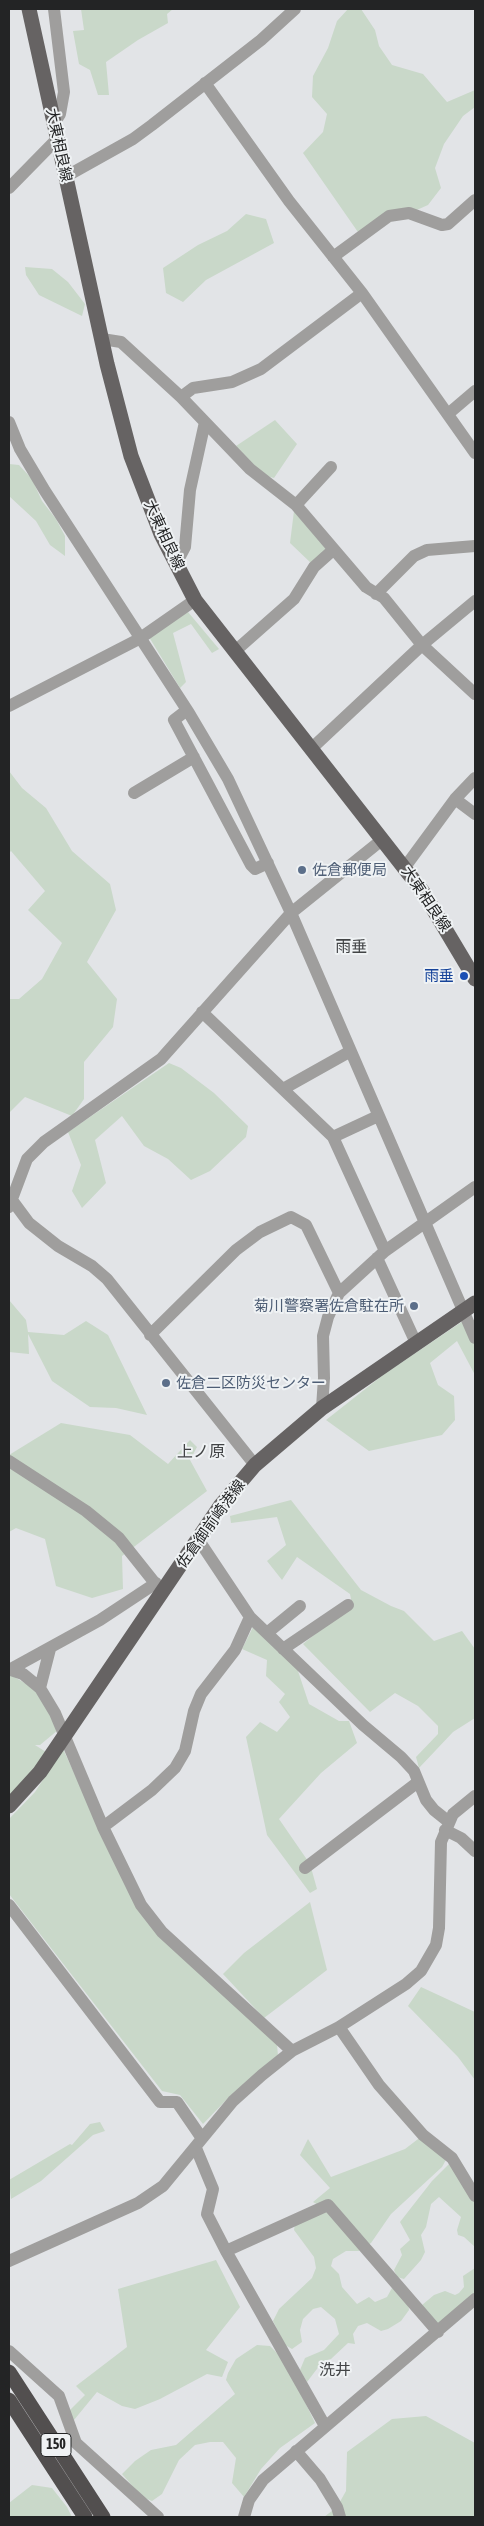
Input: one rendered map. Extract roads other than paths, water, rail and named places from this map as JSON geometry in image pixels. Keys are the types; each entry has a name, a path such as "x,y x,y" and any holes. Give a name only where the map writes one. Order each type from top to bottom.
{"highway":[{"name":"150","path":"9,2372 103,2517"},
{"name":"150","path":"9,2400 85,2517"}],"main road":[{"name":"大東相良線","path":"29,9 102,339 131,456 149,506 176,564 196,600 234,652 405,867 423,892 475,979"},
{"name":"佐倉御前崎港線","path":"9,1806 40,1772 159,1588 198,1539 221,1505 255,1465 322,1408 470,1306"}],"street":[{"path":"54,9 64,92 60,114 55,122"},
{"path":"65,177 133,139 295,9"},
{"path":"205,83 289,201 312,227 362,293 475,453"},
{"path":"9,188 58,138"},
{"path":"333,256 389,216 409,213 442,225 448,224 475,200"},
{"path":"181,397 193,388 232,382 261,369 362,293"},
{"path":"102,339 121,342 181,397 250,469 296,505 318,528 333,550 366,587 384,598 422,645 475,694"},
{"path":"448,414 475,391"},
{"path":"9,422 20,449 45,491 139,639 187,710 228,779 291,914 349,1052 426,1224 470,1306 475,1338"},
{"path":"176,564 185,547 190,490 205,422"},
{"path":"296,505 331,467"},
{"path":"376,594 414,556 427,550 475,546"},
{"path":"234,652 294,599 314,567 333,550"},
{"path":"9,706 139,639 196,600"},
{"path":"311,749 422,645 475,601"},
{"path":"187,710 174,720 251,866 255,869 268,863"},
{"path":"134,793 194,757"},
{"path":"405,867 455,799 475,778"},
{"path":"455,799 475,814"},
{"path":"255,1465 107,1279 92,1266 58,1246 28,1223 10,1201 27,1158 44,1142 161,1059 291,914 383,839"},
{"path":"202,1012 332,1136 416,1343"},
{"path":"283,1089 349,1052"},
{"path":"332,1136 378,1116"},
{"path":"322,1408 324,1378 323,1336 328,1317 339,1293 381,1254 475,1188"},
{"path":"150,1335 236,1250 260,1232 291,1217 306,1225 339,1293"},
{"path":"9,1462 99,1522 119,1538 159,1588 10,1670"},
{"path":"198,1539 250,1617 363,1725 401,1757 414,1772 426,1800 447,1826 475,1851"},
{"path":"283,1649 348,1605"},
{"path":"267,1633 300,1606"},
{"path":"103,1827 152,1790 175,1768 186,1751 194,1711 201,1694 235,1650 250,1617"},
{"path":"40,1688 50,1649"},
{"path":"10,1670 23,1674 40,1688 56,1713 64,1737 103,1827 141,1905 162,1932 292,2051"},
{"path":"305,1868 418,1782"},
{"path":"9,2261 138,2203 163,2186 233,2101 292,2051 339,2027 406,1984 421,1970 436,1945 439,1928 441,1842 453,1814 475,1796"},
{"path":"9,1905 160,2102 177,2102 198,2142 213,2189 207,2214 325,2426"},
{"path":"339,2027 378,2085 423,2135 452,2158 475,2196"},
{"path":"226,2251 328,2205 438,2332"},
{"path":"244,2517 256,2488 296,2451 475,2299"},
{"path":"9,2351 59,2396 76,2443 158,2517"},
{"path":"296,2451 320,2479 337,2507 340,2517"}],"place":[{"name":"佐倉郵便局","path":"302,870"},
{"name":"雨垂","path":"464,976"},
{"name":"菊川警察署佐倉駐在所","path":"414,1306"},
{"name":"佐倉二区防災センター","path":"166,1383"}],"district":[{"name":"雨垂","path":"351,947"},
{"name":"上ノ原","path":"201,1452"},
{"name":"洗井","path":"335,2370"}]}
